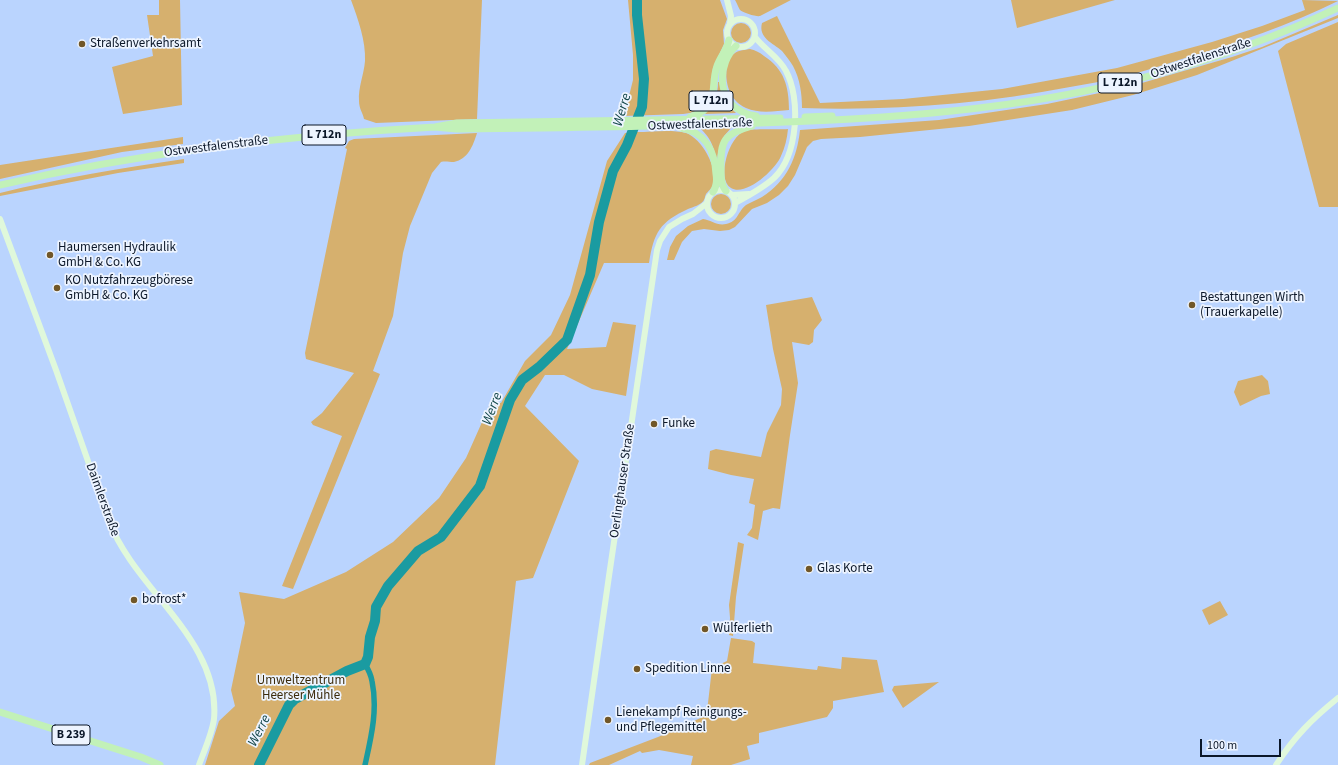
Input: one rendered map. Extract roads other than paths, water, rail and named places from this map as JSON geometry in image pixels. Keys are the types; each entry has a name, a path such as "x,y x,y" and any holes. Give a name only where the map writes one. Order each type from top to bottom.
{"main road":[{"path":"728,3 734,13 752,24 756,32 755,37 750,44 745,46 736,46 729,40 727,30 730,23 728,3"},
{"name":"Ostwestfalenstraße","path":"2,185 108,163 212,147 301,137 457,126 762,121 892,116 952,111 1025,102 1162,73 1201,61 1293,28 1338,8"},
{"path":"730,23 741,18"},
{"path":"735,203 775,177 784,165 792,141 795,98 791,82 785,70 775,57 766,50 755,37"},
{"name":"L 712n","path":"668,123 698,114 708,106 713,95 717,65 727,47 729,40"},
{"path":"750,44 766,50"},
{"name":"L 712n","path":"736,46 728,56 723,67 722,75 724,91 729,100 740,111 762,121"},
{"name":"L 712n","path":"729,193 722,183 720,156 722,146 726,139 737,131 762,121"},
{"name":"L 712n","path":"668,123 689,130 702,138 709,148 714,158 717,182 713,192"},
{"path":"729,193 735,203 735,207 731,214 724,218 716,217 710,212 707,203 713,192 717,190 729,193 749,194"},
{"name":"Oerlinghauser Straße","path":"582,765 656,255 660,241 669,227 693,214 707,203"},
{"name":"Oerlinghauser Straße","path":"693,214 710,212"},
{"name":"Daimlerstraße","path":"0,219 117,540 137,571 190,638 208,672 214,703 214,720 199,765"},
{"path":"1276,765 1285,751 1306,726 1338,698"},
{"name":"B 239","path":"0,712 141,757 160,765"}],"waterway":[{"name":"Werre","path":"259,765 289,705 295,699 347,671 365,664 368,657 370,637 375,621 376,607 388,586 418,551 441,537 480,486 510,400 522,380 539,367 567,340 590,275 599,222 613,171 627,145 642,107 644,79 637,15 637,0"},
{"path":"365,664 372,679 374,692 374,713 365,765"}],"place":[{"name":"Straßenverkehrsamt","path":"82,44"},
{"name":"Haumersen Hydraulik GmbH & Co. KG","path":"50,255"},
{"name":"KO Nutzfahrzeugbörese GmbH & Co. KG","path":"57,288"},
{"name":"Bestattungen Wirth (Trauerkapelle)","path":"1192,305"},
{"name":"Funke","path":"654,424"},
{"name":"Glas Korte","path":"809,569"},
{"name":"bofrost*","path":"134,600"},
{"name":"Wülferlieth","path":"705,629"},
{"name":"Spedition Linne","path":"637,669"},
{"name":"Lienekampf Reinigungs- und Pflegemittel","path":"608,720"}],"park label":[{"name":"Umweltzentrum Heerser Mühle","path":"301,688"}]}
